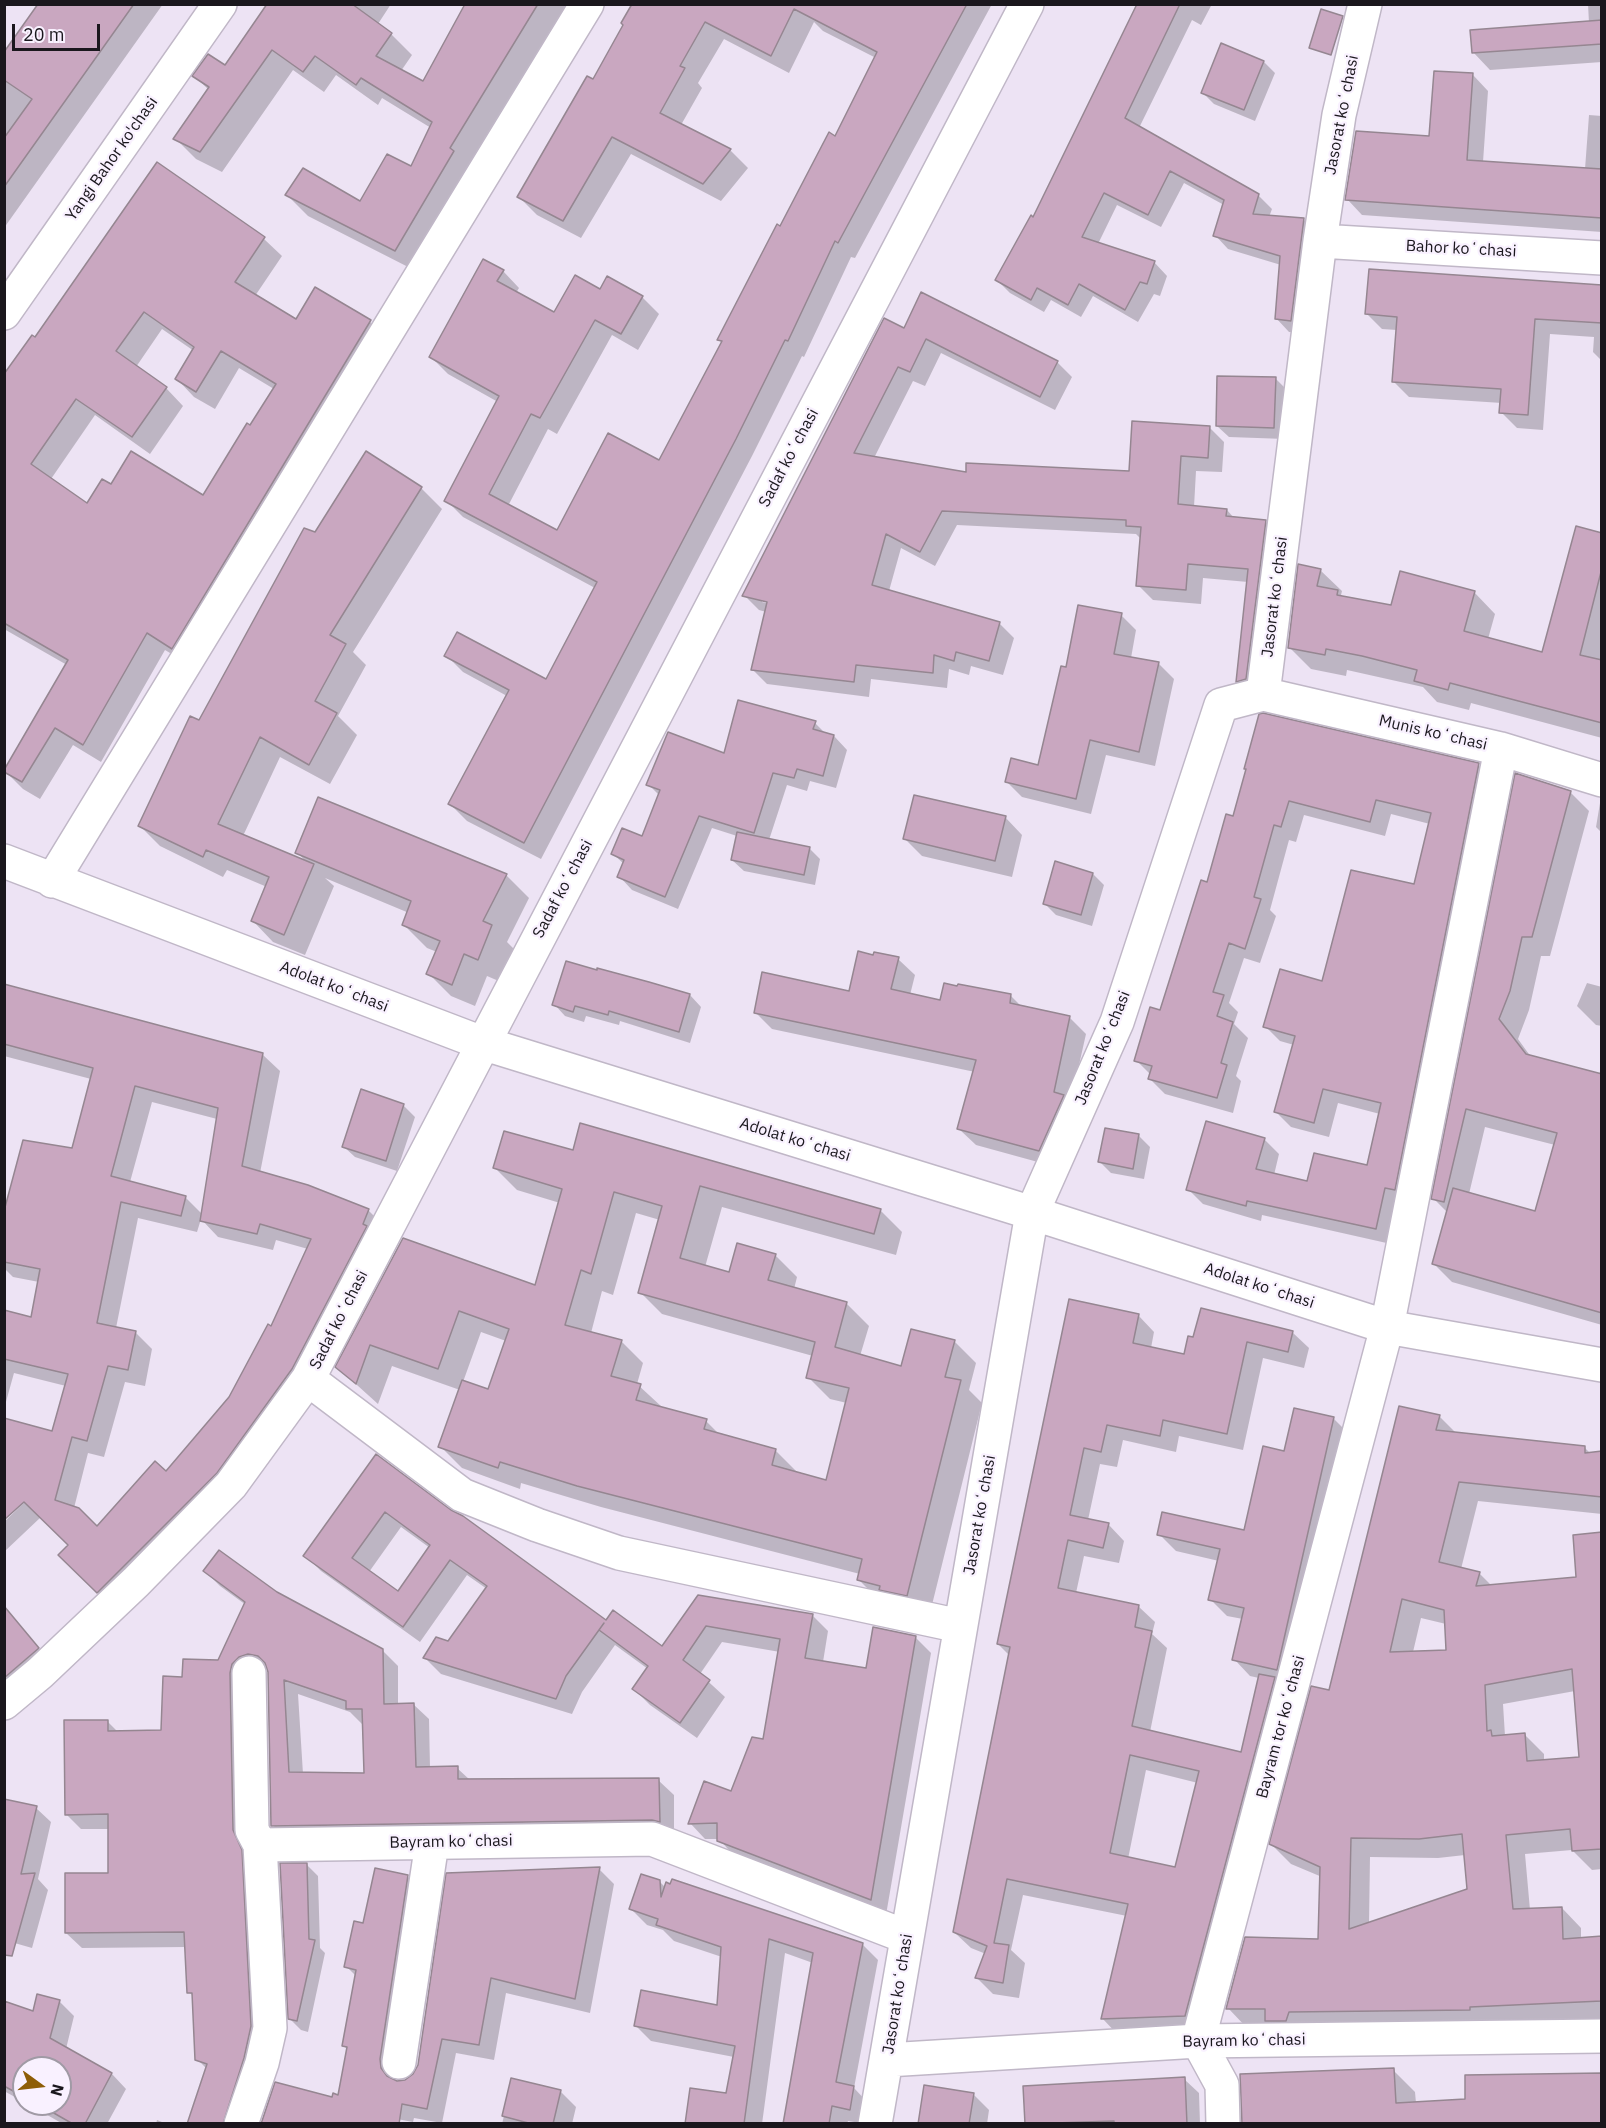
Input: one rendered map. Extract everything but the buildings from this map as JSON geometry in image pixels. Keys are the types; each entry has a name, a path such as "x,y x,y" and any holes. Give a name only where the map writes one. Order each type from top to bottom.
{"street":[{"name":"Yangi Bahor ko'chasi","path":"4,313 220,4"},
{"path":"52,880 587,4"},
{"name":"Sadaf koʻchasi","path":"4,1703 40,1673 136,1582 231,1485 308,1379 1027,4"},
{"name":"Jasorat koʻchasi","path":"875,2124 1032,1213 1117,1022 1221,705 1263,694 1320,242 1339,115 1365,4"},
{"name":"Bahor koʻchasi","path":"1320,242 1602,258"},
{"name":"Munis koʻchasi","path":"1263,694 1501,749 1602,780"},
{"name":"Bayram tor koʻchasi","path":"1198,2041 1387,1327 1501,749"},
{"name":"Adolat koʻchasi","path":"4,861 482,1043 1032,1213 1387,1327 1602,1365"},
{"path":"308,1379 462,1495 537,1525 619,1553 960,1626"},
{"path":"241,2124 262,2063 270,2028 260,1845 252,1830 249,1673"},
{"name":"Bayram koʻchasi","path":"260,1845 652,1839 907,1936"},
{"path":"399,2062 432,1843"},
{"name":"Bayram koʻchasi","path":"887,2060 1198,2041 1602,2036"},
{"path":"1198,2041 1221,2085 1223,2124"}]}
